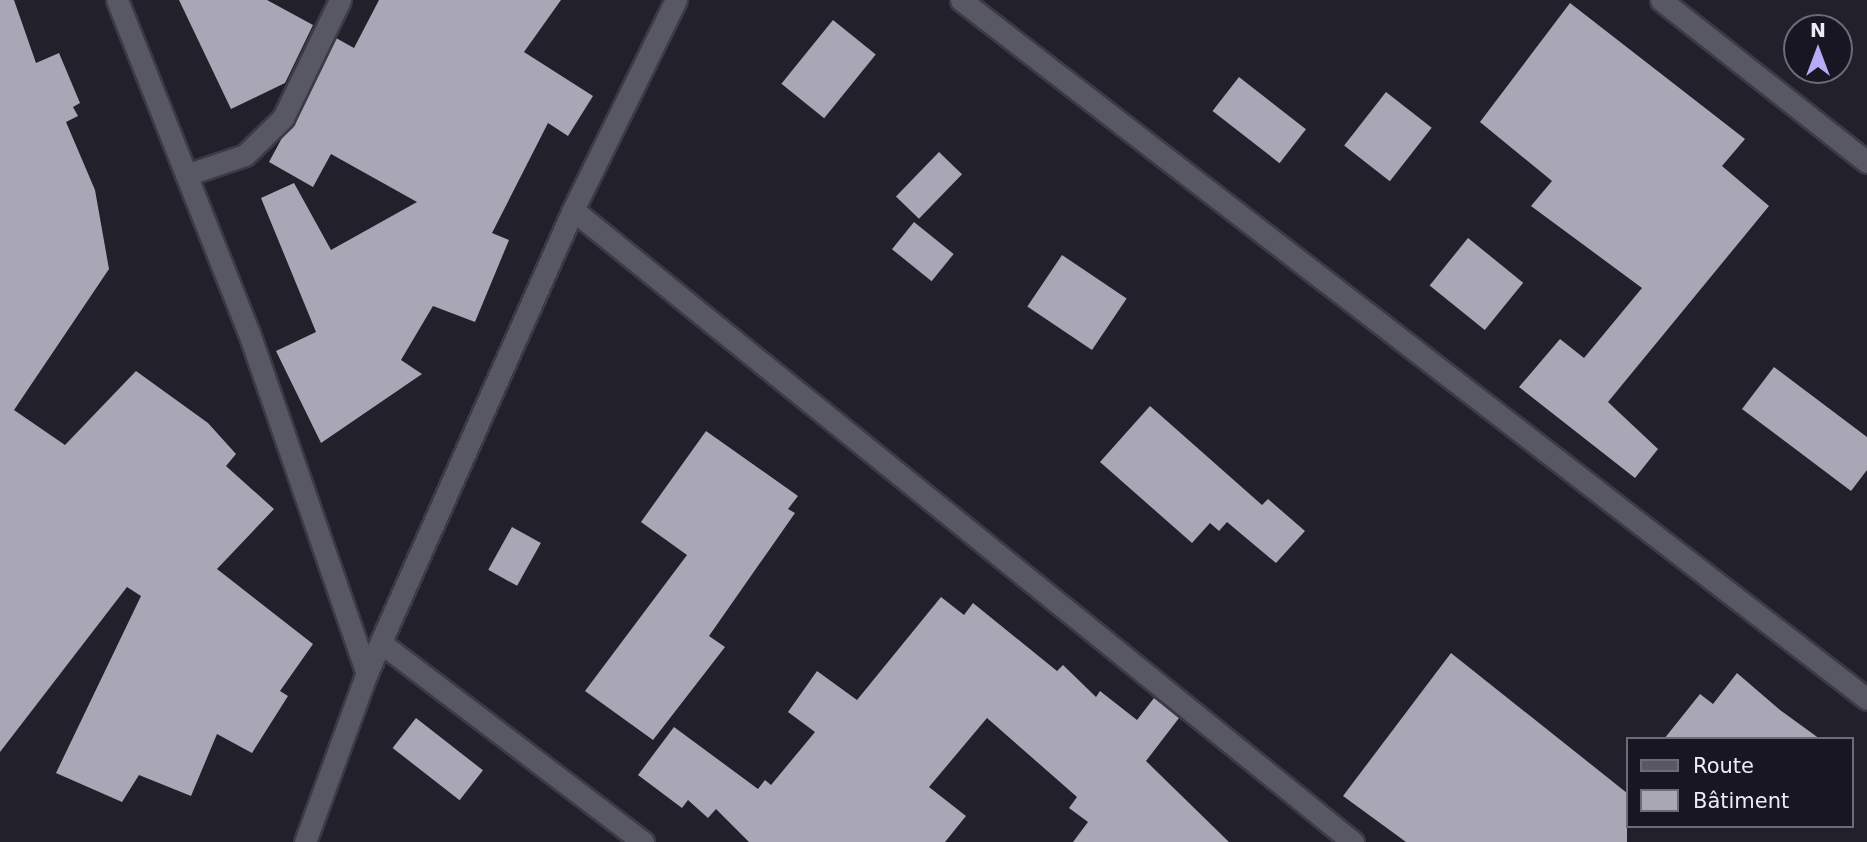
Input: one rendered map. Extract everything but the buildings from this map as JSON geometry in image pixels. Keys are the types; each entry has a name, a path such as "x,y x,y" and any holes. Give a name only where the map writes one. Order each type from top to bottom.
{"street":[{"path":"117,0 249,333 367,673"},
{"path":"186,175 244,155 283,118 340,0"},
{"path":"305,842 367,673 573,210 676,0"},
{"path":"961,0 1867,699"},
{"path":"1661,0 1867,162"},
{"path":"573,210 1353,842"},
{"path":"381,643 643,842"}]}
